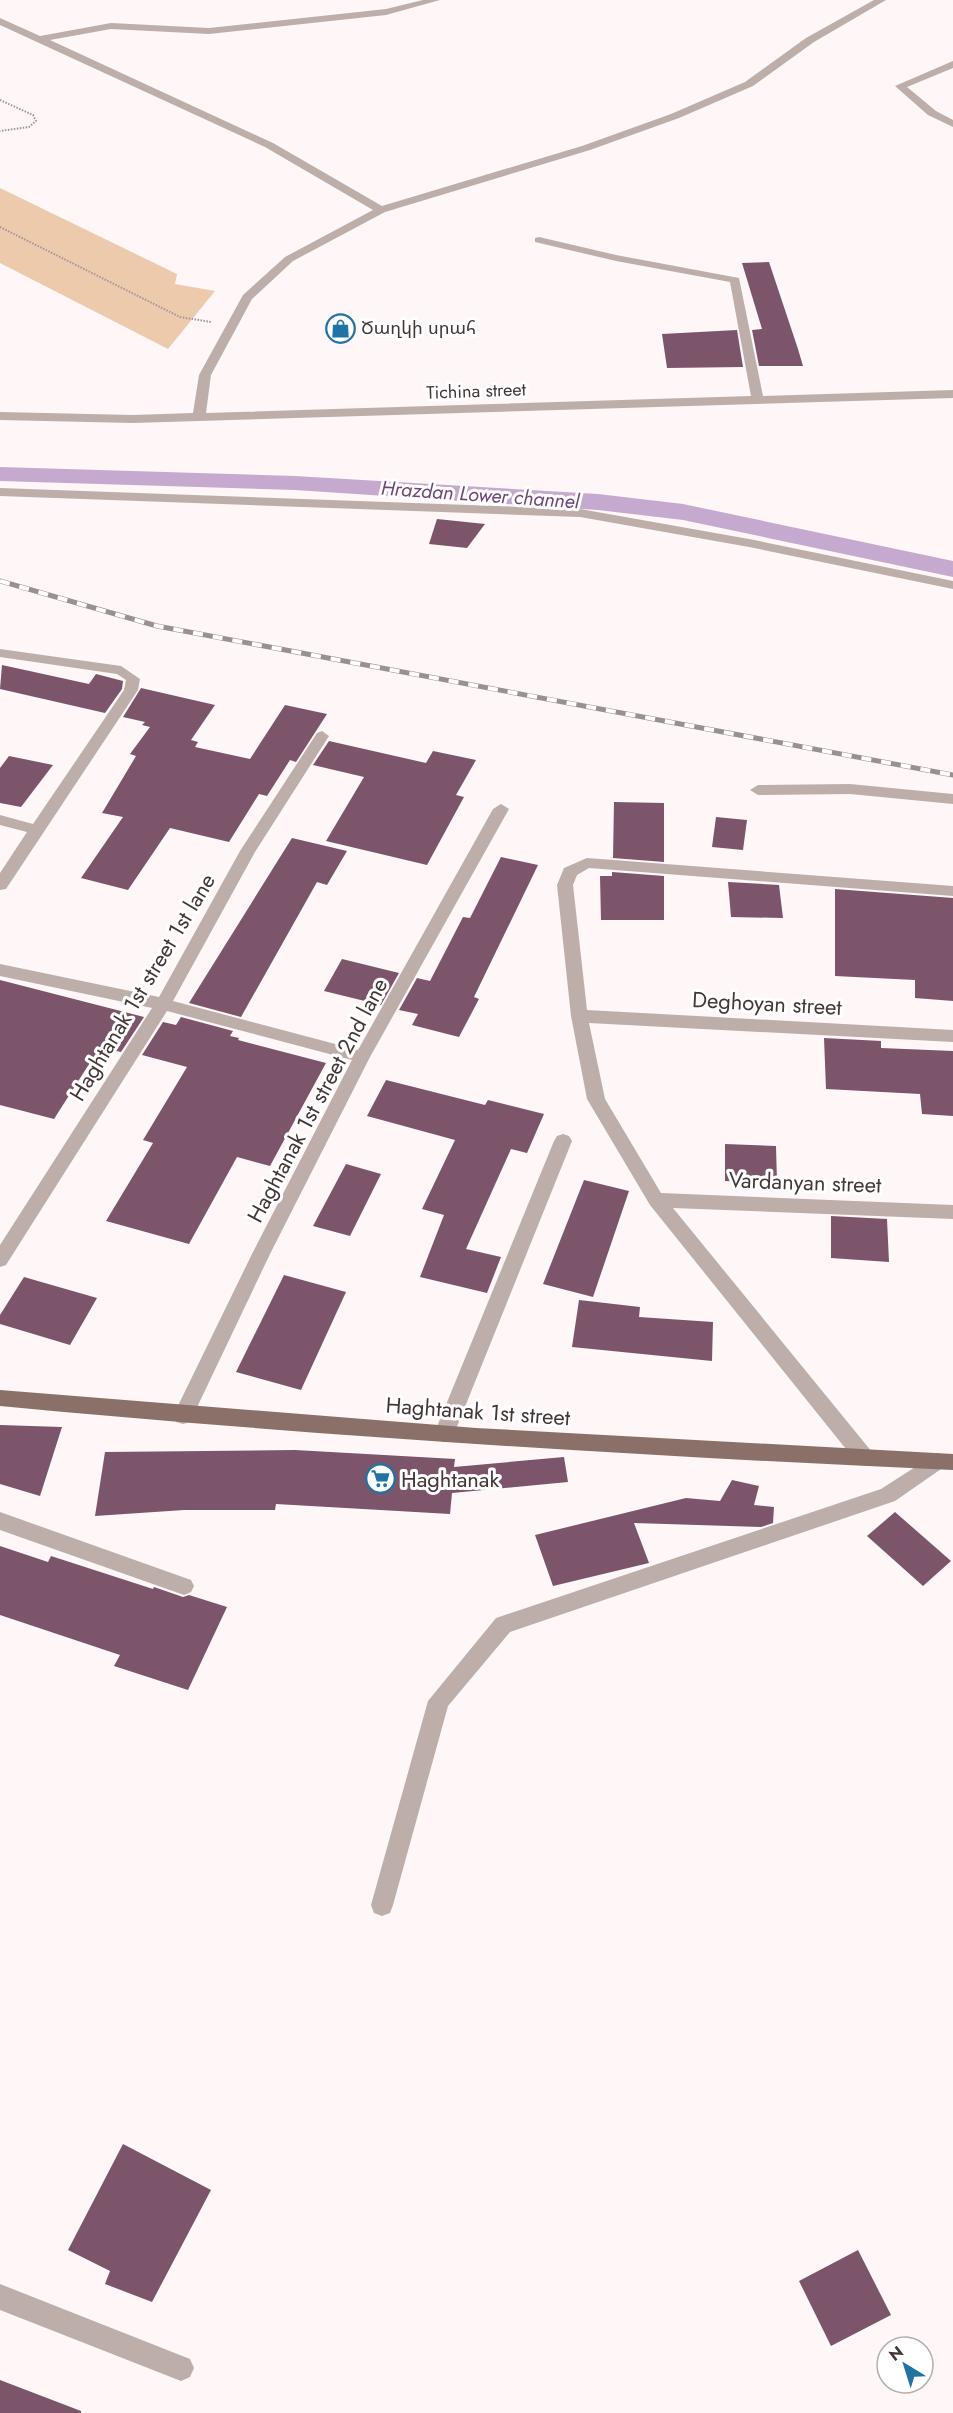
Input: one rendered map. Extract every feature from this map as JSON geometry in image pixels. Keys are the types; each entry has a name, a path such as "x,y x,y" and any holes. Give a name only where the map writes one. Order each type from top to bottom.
{"main road":[{"name":"Haghtanak 1st street","path":"0,1398 183,1416 444,1434 945,1462"}],"street":[{"path":"40,39 111,26 209,31 386,12 435,0"},
{"path":"198,417 206,375 247,297 289,259 381,210 586,148 675,116 748,84 810,40 881,0"},
{"path":"0,21 269,145 381,210"},
{"path":"953,64 900,86 932,113 953,124"},
{"path":"539,240 616,258 735,279 758,400"},
{"name":"Tichina street","path":"0,416 133,419 953,394"},
{"path":"0,492 580,513 749,543 953,585"},
{"path":"0,653 121,670 133,679 131,690 0,885"},
{"name":"Haghtanak 1st street 1st lane","path":"0,1260 163,1004 248,851 321,736"},
{"path":"758,790 850,789 953,799"},
{"name":"Haghtanak 1st street 2nd lane","path":"183,1416 261,1254 363,1057 501,809"},
{"path":"0,820 38,830"},
{"path":"865,1458 656,1200 596,1099 579,1016 565,885 570,872 587,863 953,891"},
{"path":"0,970 163,1004 363,1057"},
{"name":"Deghoyan street","path":"579,1016 953,1036"},
{"path":"444,1434 563,1141"},
{"name":"Vardanyan street","path":"656,1200 953,1212"},
{"path":"382,1905 439,1701 503,1625 888,1495 945,1462"},
{"path":"0,1521 184,1586"},
{"path":"0,2297 181,2368"}],"path":[{"path":"0,100 33,115 36,121 23,129 0,130"},
{"path":"0,227 180,317 232,325"}],"shaded area":[{"path":"0,188 177,274 175,284 215,291 168,349 0,263"}],"building":[{"path":"769,262 803,366 759,366 752,330 762,329 742,263"},
{"path":"737,330 743,367 667,368 662,334"},
{"path":"437,519 485,524 467,548 429,544"},
{"path":"2,665 89,684 96,674 123,681 122,689 105,713 0,689"},
{"path":"141,688 215,705 191,740 198,742 195,747 250,759 285,705 327,714 296,762 290,760 267,796 259,794 229,842 170,828 128,890 81,878 123,817 102,813 136,756 130,754 150,727 142,725 145,722 123,717"},
{"path":"329,741 426,763 433,751 476,760 456,795 464,797 427,865 326,841 364,777 313,765"},
{"path":"9,756 53,765 21,807 0,803 0,768"},
{"path":"614,802 664,803 664,862 613,858"},
{"path":"716,817 747,820 743,850 712,847"},
{"path":"292,838 347,851 327,885 317,882 241,1017 189,1003"},
{"path":"501,857 538,865 474,997 479,999 459,1037 412,1025 418,1014 399,1010 417,978 430,981 463,917 470,918"},
{"path":"612,872 664,876 664,920 601,920 600,876 612,876"},
{"path":"728,882 779,885 783,918 731,917"},
{"path":"835,889 953,898 953,1001 915,998 915,980 835,976"},
{"path":"342,959 399,973 381,1005 324,991"},
{"path":"0,980 144,1017 121,1052 100,1047 54,1119 0,1105"},
{"path":"181,1017 233,1031 230,1036 239,1038 238,1040 326,1063 270,1166 237,1157 189,1244 106,1221 153,1143 143,1140 187,1067 142,1055 163,1022 176,1025"},
{"path":"824,1038 881,1041 881,1048 953,1051 953,1116 922,1114 920,1094 826,1089"},
{"path":"386,1080 485,1105 488,1100 544,1114 527,1153 511,1149 466,1249 501,1257 487,1293 420,1277 444,1215 422,1209 455,1140 367,1116"},
{"path":"725,1144 776,1146 777,1183 725,1181"},
{"path":"346,1164 381,1174 350,1236 313,1226"},
{"path":"584,1180 629,1191 593,1297 543,1284"},
{"path":"831,1216 887,1219 889,1262 831,1258"},
{"path":"284,1275 346,1292 301,1390 236,1372"},
{"path":"24,1277 97,1298 70,1345 0,1324 0,1315"},
{"path":"579,1300 640,1307 639,1317 713,1322 712,1361 572,1347"},
{"path":"0,1425 62,1427 40,1496 0,1484"},
{"path":"295,1450 455,1459 454,1467 564,1457 568,1482 452,1493 450,1514 276,1504 275,1510 184,1510 95,1516 105,1452"},
{"path":"732,1480 759,1486 754,1505 774,1507 773,1523 761,1527 634,1523 649,1563 553,1586 535,1535 686,1498 720,1501"},
{"path":"895,1512 951,1561 923,1586 867,1536"},
{"path":"0,1546 48,1562 51,1556 153,1589 154,1587 183,1597 189,1595 227,1607 188,1690 114,1666 120,1655 0,1615"},
{"path":"123,2144 211,2190 152,2302 105,2284 110,2271 68,2250"},
{"path":"858,2250 891,2315 831,2346 799,2281"},
{"path":"0,2380 81,2411 81,2413 0,2413"}],"waterway":[{"name":"Hrazdan Lower channel","path":"0,474 295,483 598,502 683,512 953,569"}],"railway":[{"path":"0,581 157,626 953,775"}],"place":[{"name":"Ծաղկի սրահ","path":"340,328"},
{"name":"Haghtanak","path":"380,1479"}]}
